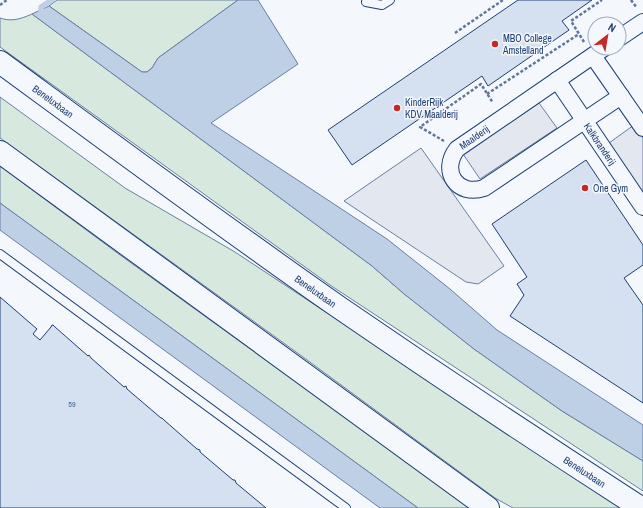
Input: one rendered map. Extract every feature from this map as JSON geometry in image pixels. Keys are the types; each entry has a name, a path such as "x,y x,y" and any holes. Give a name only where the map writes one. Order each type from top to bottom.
{"main road":[{"name":"Beneluxbaan","path":"0,62 137,163 340,308 546,447 641,508"},
{"path":"0,152 488,508"}],"street":[{"path":"627,33 643,22"},
{"name":"Maalderij","path":"593,56 456,149 450,160 450,172 453,178 463,188 477,190 484,188 621,96"},
{"path":"601,56 621,96 643,128"},
{"name":"Kalkbranderij","path":"557,80 643,207"}],"lane":[{"path":"366,2 382,5 390,0"},
{"path":"0,254 346,508"}],"path":[{"path":"0,5 7,0"},
{"path":"455,33 503,0"},
{"path":"587,41 579,34 571,21 602,0"},
{"path":"487,94 579,34"},
{"path":"456,149 420,127 481,84 502,117"}],"shaded area":[{"path":"57,0 238,0 158,58 152,68 147,72 142,72 49,6"},
{"path":"32,14 372,266 403,293 474,349 562,411 643,461 643,491 330,285 0,47 0,18 8,20 16,19"},
{"path":"0,97 125,188 235,252 622,508 513,508 495,498 0,138"},
{"path":"539,103 557,128 480,179 463,154"},
{"path":"634,125 643,138 643,193 609,143"},
{"path":"421,148 504,266 478,284 466,282 344,201"},
{"path":"0,166 469,508 418,508 0,203"}],"water":[{"path":"238,0 258,0 298,64 211,123 387,239 450,289 497,330 643,425 643,461 562,411 474,349 403,293 372,266 32,14 49,6 142,72 147,72 152,68 158,58"},
{"path":"0,203 418,508 380,508 0,230"}],"building":[{"path":"518,0 592,0 562,21 569,30 488,86 482,76 352,165 328,130"},
{"path":"586,160 643,245 643,265 624,278 643,305 643,403 510,316 524,295 517,284 527,277 492,224"},
{"path":"0,297 37,329 33,334 40,340 53,325 124,387 126,386 127,389 266,508 0,508"}],"waterway":[{"path":"41,13 41,7 52,0"}],"place":[{"name":"MBO College Amstelland","path":"495,44"},
{"name":"KinderRijk KDV Maalderij","path":"397,108"},
{"name":"One Gym","path":"585,188"}]}
